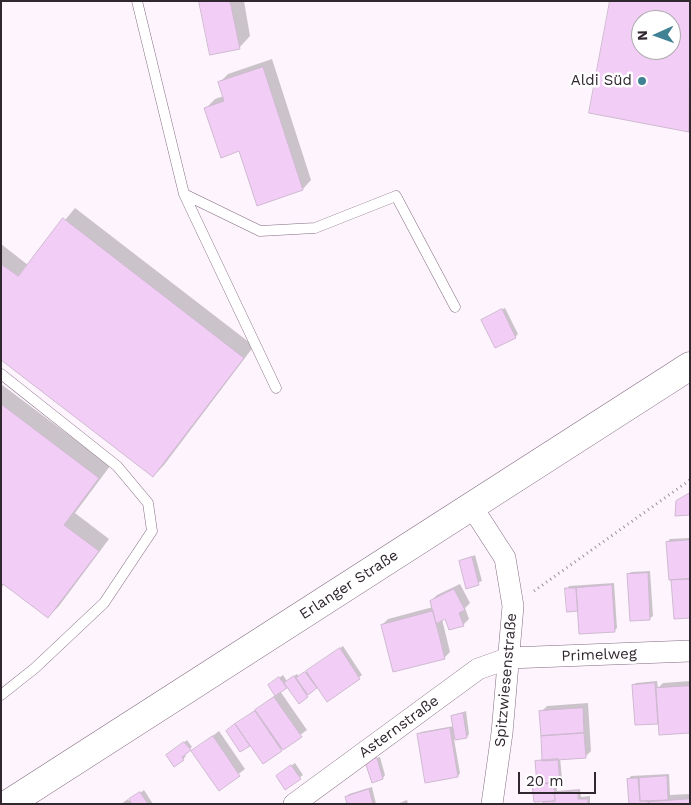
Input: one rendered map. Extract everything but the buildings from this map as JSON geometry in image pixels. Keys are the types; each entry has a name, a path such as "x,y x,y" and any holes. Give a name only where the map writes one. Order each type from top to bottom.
{"main road":[{"name":"Erlanger Straße","path":"8,804 690,366"}],"street":[{"name":"Spitzwiesenstraße","path":"472,507 505,558 513,606 502,733 492,804"},
{"name":"Primelweg","path":"509,658 690,651"},
{"name":"Asternstraße","path":"294,804 478,669 509,658"}],"lane":[{"path":"137,1 184,194 276,388"},
{"path":"184,194 260,231 315,228 396,196 456,307"},
{"path":"1,374 117,466 148,503 152,531 104,603 35,668 1,695"}],"path":[{"path":"513,606 690,480"}],"place":[{"name":"Aldi Süd","path":"642,81"}]}
